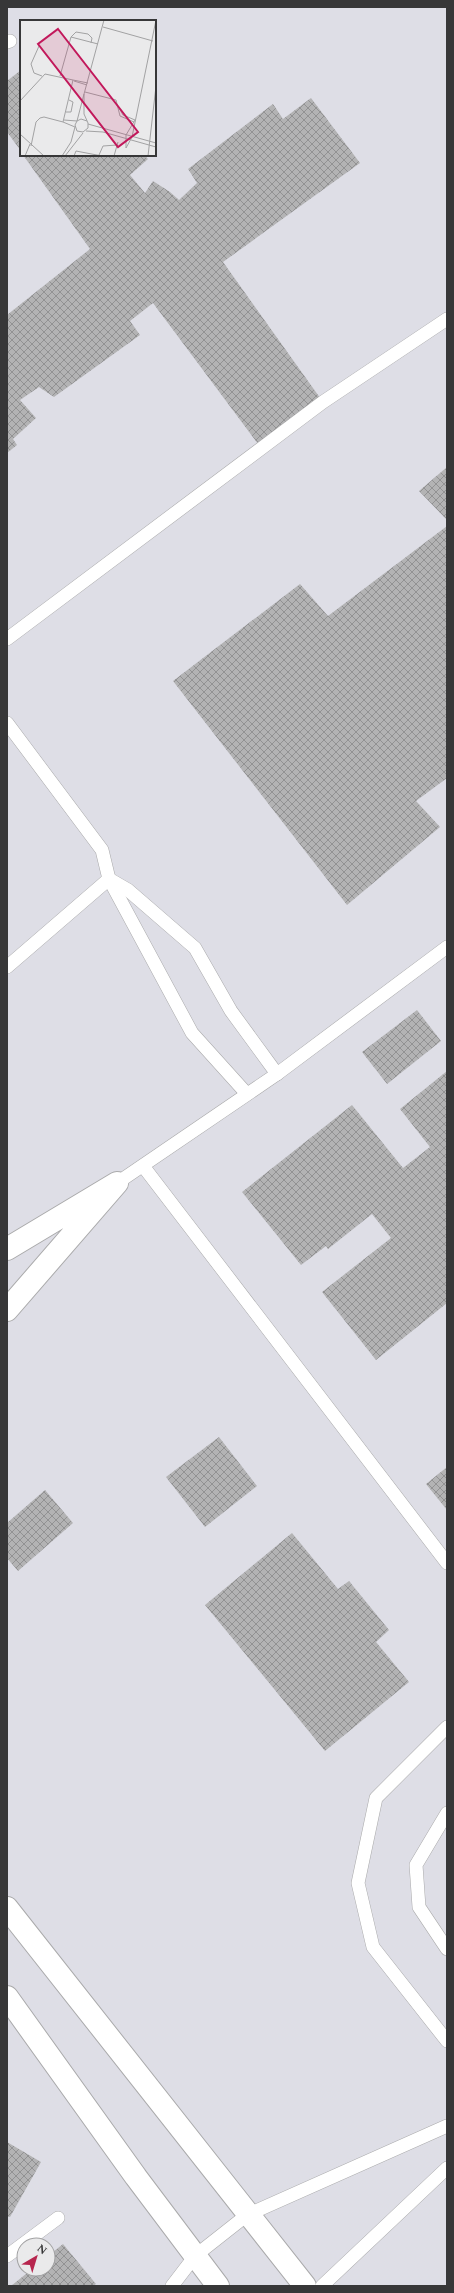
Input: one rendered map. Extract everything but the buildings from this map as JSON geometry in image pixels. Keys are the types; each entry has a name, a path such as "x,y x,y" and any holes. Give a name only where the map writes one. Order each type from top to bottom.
{"street":[{"path":"7,1249 117,1183"},
{"path":"7,1310 117,1183"},
{"path":"7,1908 305,2286"},
{"path":"7,1997 218,2286"}],"lane":[{"path":"7,639 323,402 447,319"},
{"path":"7,722 102,850 109,879 192,1033 248,1094"},
{"path":"7,967 109,879"},
{"path":"109,879 128,890 195,948 231,1011 277,1074"},
{"path":"117,1183 277,1074 447,947"},
{"path":"143,1166 447,1563"},
{"path":"447,1727 376,1798 358,1883 373,1947 447,2041"},
{"path":"447,1813 416,1865 419,1907 447,1949"},
{"path":"172,2286 195,2256 247,2214 447,2126"},
{"path":"322,2286 447,2168"},
{"path":"10,2250 58,2218"}],"shaded area":[{"path":"7,7 447,7 447,2286 7,2286"}]}
